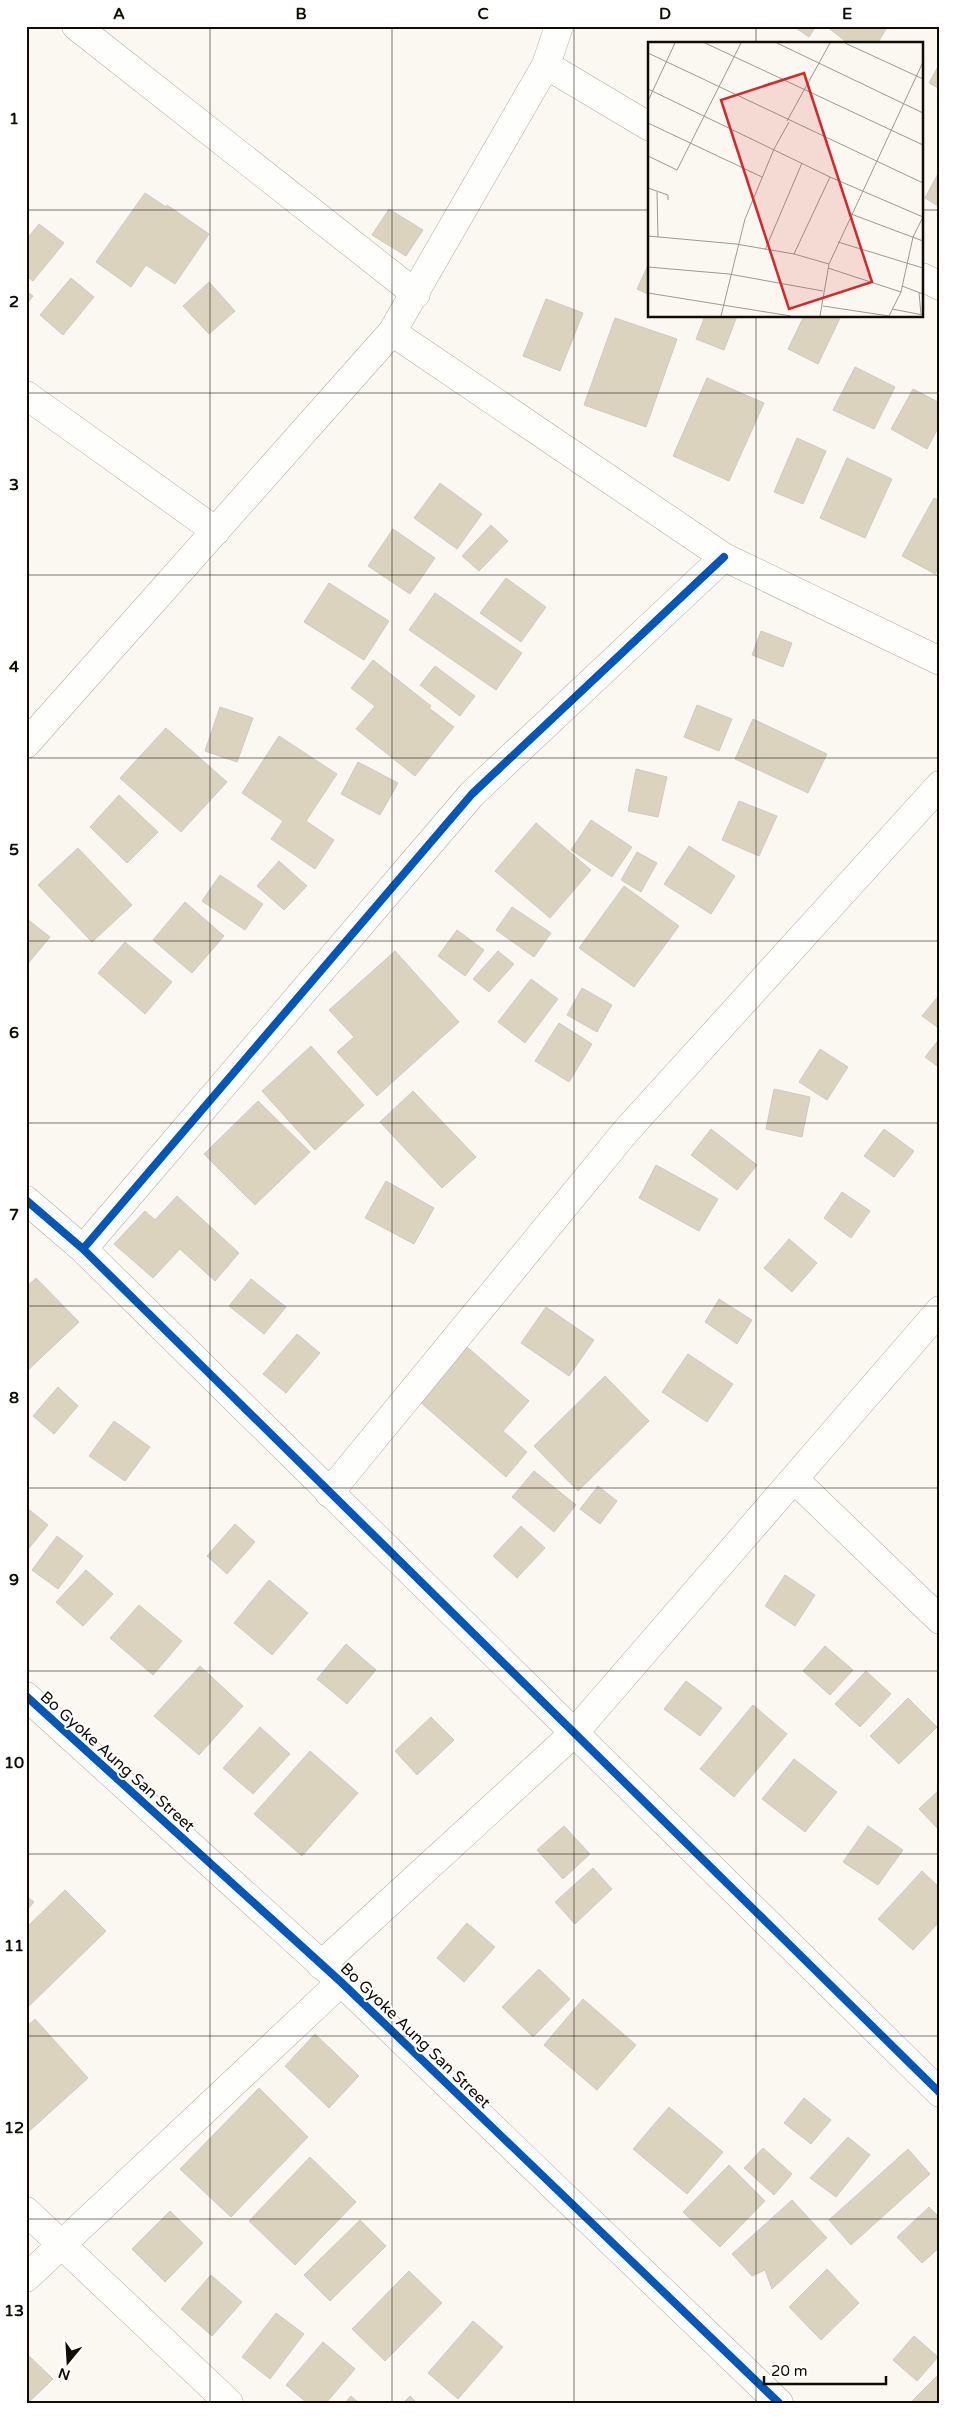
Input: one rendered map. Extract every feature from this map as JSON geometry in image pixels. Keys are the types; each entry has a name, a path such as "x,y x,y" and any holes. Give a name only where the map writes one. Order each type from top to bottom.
{"street":[{"path":"76,26 416,294"},
{"path":"26,744 392,332 416,294 546,65 559,26"},
{"path":"546,65 648,126"},
{"path":"924,278 940,286"},
{"path":"392,332 724,557 940,661"},
{"path":"26,395 216,530"},
{"path":"83,1249 472,794 724,557"},
{"path":"329,1492 626,1131 940,786"},
{"path":"26,1200 83,1249 940,2093"},
{"path":"26,2278 574,1733 940,1310"},
{"path":"794,1479 940,1620"},
{"name":"Bo Gyoke Aung San Street","path":"26,1696 331,1973 779,2403"},
{"path":"26,2211 229,2403"}],"building":[{"path":"793,26 816,26 809,37"},
{"path":"826,26 888,26 878,42 846,42"},
{"path":"940,63 940,89 929,83"},
{"path":"940,170 940,207 925,198"},
{"path":"145,193 166,207 167,205 209,234 175,284 146,265 131,287 96,262"},
{"path":"389,209 423,230 406,256 372,235"},
{"path":"39,224 64,243 33,281 26,276 26,240"},
{"path":"648,265 648,294 637,289"},
{"path":"71,278 94,297 63,335 40,315"},
{"path":"209,282 235,311 209,334 183,306"},
{"path":"26,291 33,296 26,305"},
{"path":"546,299 583,313 560,371 523,356"},
{"path":"615,318 677,339 646,427 584,405"},
{"path":"704,318 736,318 724,350 696,339"},
{"path":"803,318 840,318 818,364 788,349"},
{"path":"855,367 895,387 874,429 833,410"},
{"path":"707,378 764,403 729,481 673,456"},
{"path":"913,389 940,403 940,424 927,449 891,429"},
{"path":"797,438 826,451 803,504 774,492"},
{"path":"847,458 892,479 865,538 820,518"},
{"path":"440,483 482,514 457,549 414,518"},
{"path":"934,498 940,501 940,567 935,574 902,556"},
{"path":"491,525 508,541 479,571 462,556"},
{"path":"393,529 435,558 410,594 368,566"},
{"path":"506,578 546,607 521,642 480,613"},
{"path":"329,583 389,621 364,660 304,622"},
{"path":"435,593 522,653 496,690 409,630"},
{"path":"761,631 792,643 783,667 752,655"},
{"path":"373,660 431,706 429,708 454,727 415,776 356,729 375,706 351,688"},
{"path":"435,666 475,696 460,716 420,685"},
{"path":"697,705 732,719 719,751 684,737"},
{"path":"220,707 253,718 237,762 205,751"},
{"path":"753,719 827,754 808,793 735,759"},
{"path":"166,728 227,782 181,832 120,778"},
{"path":"279,736 337,774 306,821 334,840 315,869 271,839 283,821 242,793"},
{"path":"358,762 398,783 380,815 341,794"},
{"path":"636,769 667,777 658,817 628,811"},
{"path":"119,795 158,832 127,863 90,827"},
{"path":"739,801 777,816 759,856 722,840"},
{"path":"591,820 632,847 612,877 571,850"},
{"path":"536,823 591,870 550,918 495,871"},
{"path":"689,846 735,876 711,914 664,884"},
{"path":"78,848 132,905 92,942 38,885"},
{"path":"637,852 657,863 641,892 621,880"},
{"path":"279,861 307,886 284,910 257,886"},
{"path":"220,875 263,904 245,930 202,901"},
{"path":"624,886 679,926 634,987 579,948"},
{"path":"185,902 224,936 192,973 153,940"},
{"path":"512,907 551,933 534,957 496,930"},
{"path":"26,918 50,937 26,966"},
{"path":"457,930 484,950 465,976 438,956"},
{"path":"125,942 172,982 145,1014 98,973"},
{"path":"395,951 459,1022 377,1096 337,1052 354,1037 329,1010"},
{"path":"498,951 514,964 489,992 473,979"},
{"path":"531,979 558,999 525,1043 498,1022"},
{"path":"582,988 612,1005 597,1032 567,1015"},
{"path":"940,994 940,1029 922,1016"},
{"path":"559,1023 592,1044 569,1082 535,1061"},
{"path":"940,1038 940,1068 925,1057"},
{"path":"311,1046 364,1105 315,1150 262,1091"},
{"path":"820,1049 848,1067 827,1100 799,1082"},
{"path":"774,1089 810,1097 802,1137 766,1129"},
{"path":"413,1091 476,1157 442,1188 380,1122"},
{"path":"258,1101 310,1152 255,1205 204,1154"},
{"path":"711,1129 757,1165 737,1190 691,1155"},
{"path":"884,1129 914,1151 894,1177 864,1156"},
{"path":"656,1165 718,1199 699,1231 639,1198"},
{"path":"386,1181 434,1208 414,1244 365,1218"},
{"path":"842,1192 870,1211 851,1238 824,1218"},
{"path":"177,1196 239,1253 215,1281 180,1249 153,1278 114,1244 145,1211 155,1220"},
{"path":"789,1239 817,1263 792,1292 764,1268"},
{"path":"36,1278 79,1322 26,1372 26,1287"},
{"path":"251,1279 286,1307 264,1334 229,1306"},
{"path":"719,1299 752,1320 737,1344 705,1322"},
{"path":"546,1307 594,1340 569,1376 521,1343"},
{"path":"297,1334 320,1353 286,1393 263,1374"},
{"path":"466,1346 529,1401 503,1431 527,1452 506,1477 419,1401"},
{"path":"688,1354 733,1384 707,1422 662,1392"},
{"path":"605,1376 649,1421 578,1491 534,1446"},
{"path":"58,1387 78,1406 54,1434 33,1416"},
{"path":"114,1421 150,1447 125,1481 89,1456"},
{"path":"534,1471 576,1505 554,1532 512,1497"},
{"path":"598,1486 617,1501 600,1524 580,1509"},
{"path":"26,1509 48,1525 26,1552"},
{"path":"235,1524 255,1542 227,1574 207,1556"},
{"path":"521,1526 545,1548 517,1578 493,1556"},
{"path":"57,1536 83,1556 58,1589 32,1570"},
{"path":"86,1570 113,1594 83,1626 56,1602"},
{"path":"785,1575 815,1595 795,1626 765,1606"},
{"path":"269,1580 308,1613 272,1655 234,1623"},
{"path":"139,1605 182,1641 153,1675 110,1638"},
{"path":"346,1644 376,1670 347,1704 317,1679"},
{"path":"825,1646 853,1670 830,1695 803,1671"},
{"path":"200,1666 243,1706 199,1755 154,1716"},
{"path":"866,1671 891,1694 860,1727 835,1704"},
{"path":"686,1681 722,1708 700,1736 664,1709"},
{"path":"908,1698 937,1727 899,1764 870,1736"},
{"path":"753,1705 787,1734 734,1797 700,1769"},
{"path":"431,1717 454,1740 417,1775 395,1751"},
{"path":"260,1727 290,1754 253,1794 223,1768"},
{"path":"310,1751 358,1793 302,1856 254,1814"},
{"path":"794,1759 837,1792 805,1832 762,1799"},
{"path":"940,1789 940,1831 919,1809"},
{"path":"564,1826 590,1854 563,1879 537,1850"},
{"path":"868,1826 903,1850 878,1885 843,1862"},
{"path":"593,1868 612,1889 575,1924 555,1902"},
{"path":"922,1871 940,1888 940,1921 913,1950 878,1919"},
{"path":"65,1890 106,1931 26,2009 26,1928"},
{"path":"26,1896 34,1902 26,1911"},
{"path":"467,1923 495,1947 464,1982 437,1958"},
{"path":"539,1969 570,1999 533,2037 502,2007"},
{"path":"583,1999 636,2045 597,2090 544,2045"},
{"path":"35,2019 88,2078 26,2134 26,2027"},
{"path":"315,2034 359,2076 329,2108 285,2066"},
{"path":"259,2088 308,2137 231,2217 180,2169"},
{"path":"804,2098 831,2120 811,2144 784,2123"},
{"path":"669,2107 723,2152 687,2194 633,2149"},
{"path":"848,2137 870,2155 836,2197 810,2178"},
{"path":"763,2148 792,2174 774,2195 744,2168"},
{"path":"908,2149 930,2174 851,2245 829,2220"},
{"path":"310,2157 356,2202 295,2265 249,2221"},
{"path":"729,2165 765,2201 720,2247 683,2212"},
{"path":"792,2200 827,2238 772,2289 765,2270 752,2276 732,2254"},
{"path":"929,2207 940,2218 940,2247 922,2263 897,2237"},
{"path":"170,2211 203,2243 165,2282 132,2249"},
{"path":"360,2220 386,2246 330,2301 304,2275"},
{"path":"827,2269 859,2303 821,2340 789,2307"},
{"path":"409,2271 442,2303 385,2361 352,2329"},
{"path":"211,2275 242,2302 212,2336 181,2309"},
{"path":"276,2313 304,2334 270,2379 242,2357"},
{"path":"473,2321 503,2347 458,2399 428,2373"},
{"path":"914,2336 938,2357 917,2381 893,2360"},
{"path":"323,2342 355,2369 326,2403 307,2403 286,2385"},
{"path":"26,2353 53,2379 28,2403 26,2403"},
{"path":"940,2373 940,2403 910,2403"},
{"path":"351,2396 359,2403 345,2403"},
{"path":"410,2396 417,2403 403,2403"}],"cycle path":[{"path":"83,1249 472,794 724,557"},
{"path":"26,1200 83,1249 940,2093"},
{"path":"26,1696 341,1982 779,2403"}]}
